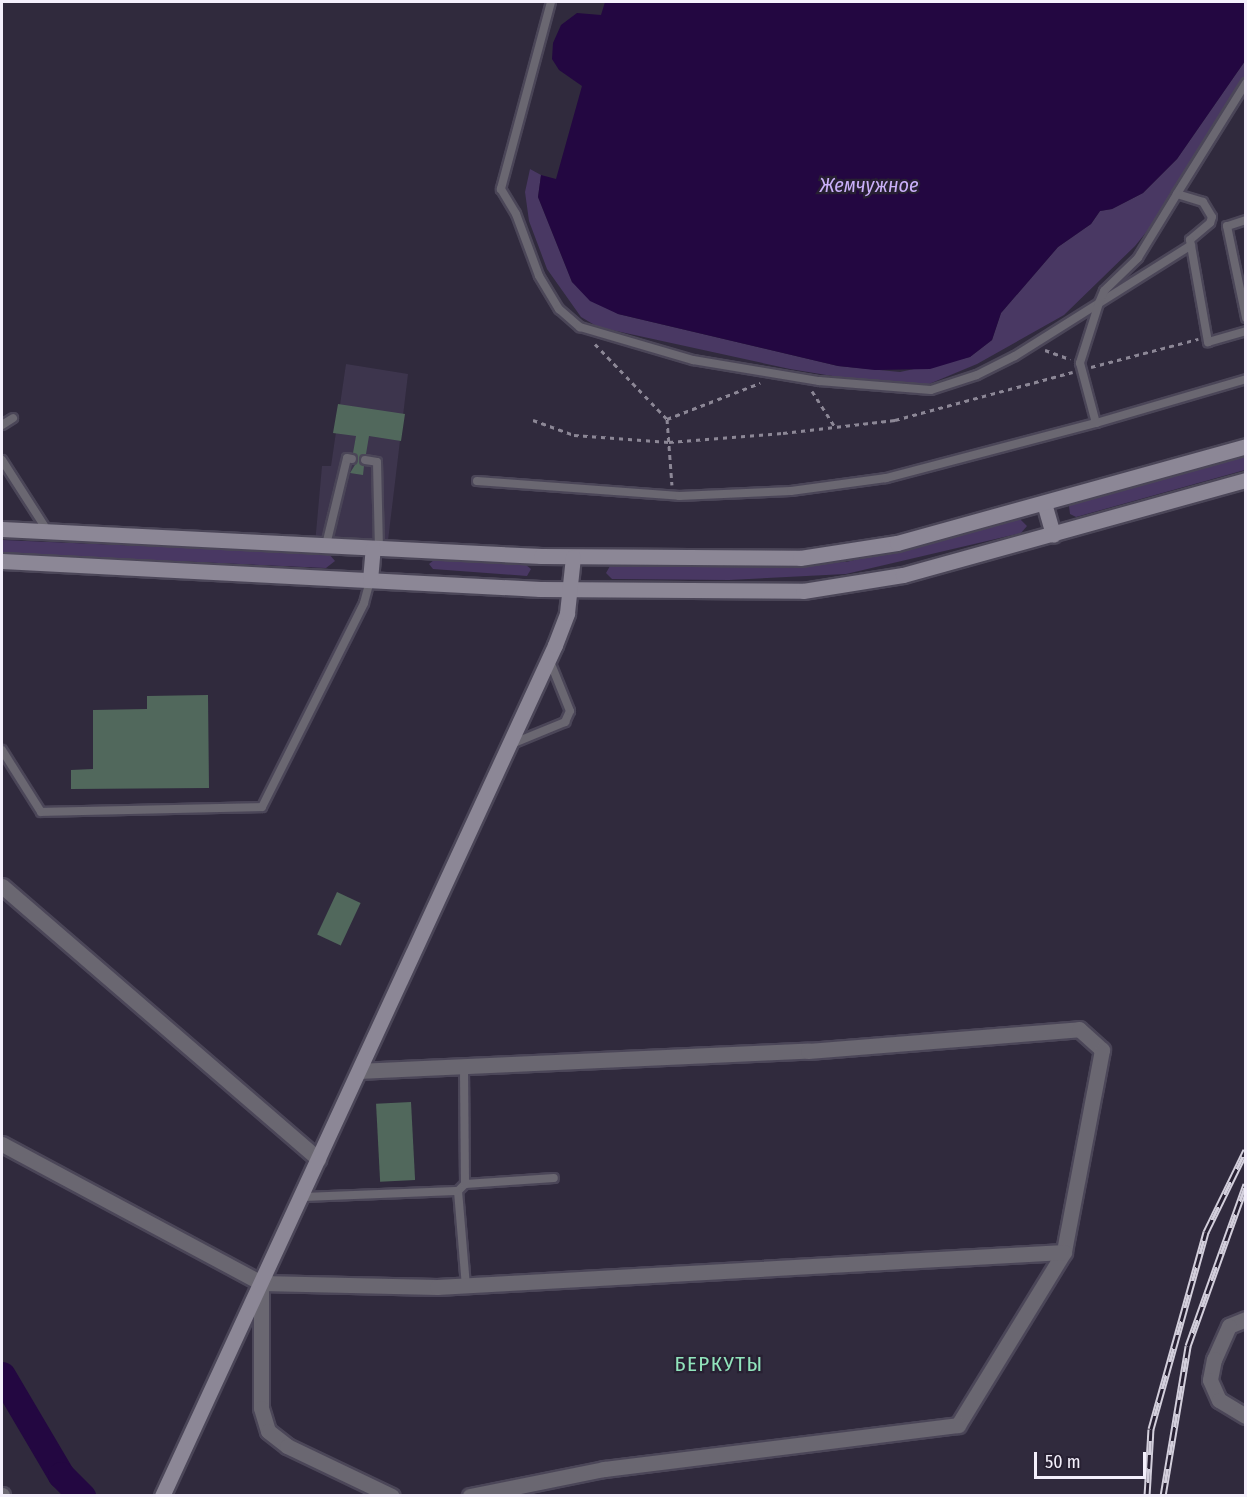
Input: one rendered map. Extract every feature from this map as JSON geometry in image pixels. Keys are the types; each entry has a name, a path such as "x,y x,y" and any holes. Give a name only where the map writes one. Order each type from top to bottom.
{"main road":[{"path":"2,529 573,557 800,558 897,543 1245,446"},
{"path":"2,561 571,590 803,591 903,575 1245,480"},
{"path":"1044,503 1053,535"},
{"path":"370,580 376,548"},
{"path":"162,1496 549,659 567,613 573,557"}],"street":[{"path":"2,886 318,1159"},
{"path":"359,1071 808,1051 1079,1029 1102,1050 1064,1252 958,1425 604,1469 470,1496"},
{"path":"2,1144 261,1283 466,1286 1064,1252"},
{"path":"261,1283 261,1408 268,1431 287,1446 392,1496"},
{"path":"1245,1319 1229,1326 1214,1359 1210,1380 1219,1400 1245,1416"}],"lane":[{"path":"551,2 501,189 516,214 539,276 559,309 575,323 630,344 682,357 804,379 898,390 931,390 977,375 1033,345 1191,245"},
{"path":"1096,423 1081,366 1104,291 1138,258 1245,84"},
{"path":"1177,194 1203,202 1212,217 1210,224 1190,240 1208,342 1245,331"},
{"path":"1245,220 1227,226 1245,318"},
{"path":"477,481 672,495 791,491 886,478 1096,423 1245,379"},
{"path":"2,425 13,418"},
{"path":"326,544 347,458 352,459"},
{"path":"2,460 47,530"},
{"path":"365,460 377,462 376,548"},
{"path":"2,750 41,812 262,807 364,603 370,580"},
{"path":"509,745 565,722 570,711 549,659"},
{"path":"464,1068 462,1188 466,1286"},
{"path":"301,1197 462,1188 554,1179"}],"path":[{"path":"575,323 667,419 672,495"},
{"path":"533,420 574,435 669,442 895,420 1081,366 1207,336"},
{"path":"1033,345 1081,366"},
{"path":"667,419 780,375"},
{"path":"804,379 836,427"}],"shaded area":[{"path":"1245,61 1245,84 1177,194 1135,246 1064,315 977,364 929,384 887,385 790,369 598,327 581,317 547,269 529,221 525,192 530,169 541,175 538,197 572,282 618,314 838,366 900,372 970,357 992,340 1001,313 1058,247 1091,224 1100,211 1112,209 1143,193 1177,159"},
{"path":"346,364 408,374 387,549 315,544 322,466 331,466"},
{"path":"1245,456 1245,470 1076,517 1070,514 1069,506 1073,503"},
{"path":"1020,519 1027,526 1021,533 846,574 729,580 612,579 606,573 610,566 846,562"},
{"path":"2,540 329,554 335,561 326,568 2,553"},
{"path":"434,560 525,564 531,569 527,576 433,569 429,564"}],"water":[{"name":"Жемчужное","path":"605,2 1245,2 1245,61 1177,159 1143,193 1112,209 1100,211 1091,224 1058,247 1001,313 992,340 970,357 930,369 875,370 838,366 618,314 590,301 572,282 538,197 541,175 556,179 582,86 559,70 552,59 553,43 561,25 577,13 601,15"}],"building":[{"path":"338,404 405,414 401,441 369,436 366,454 359,460 364,466 363,475 350,473 358,460 353,453 356,436 333,433"},
{"path":"208,695 209,788 71,789 71,770 93,769 93,710 147,709 147,696"},
{"path":"337,892 361,903 341,946 317,935"},
{"path":"411,1102 415,1180 380,1182 376,1104"}],"waterway":[{"path":"2,1375 61,1475 82,1496"}],"railway":[{"path":"1147,1496 1151,1429 1206,1232 1246,1150"},
{"path":"1163,1496 1188,1346 1246,1184"}],"district":[{"name":"БЕРКУТЫ","path":"719,1364"}]}
